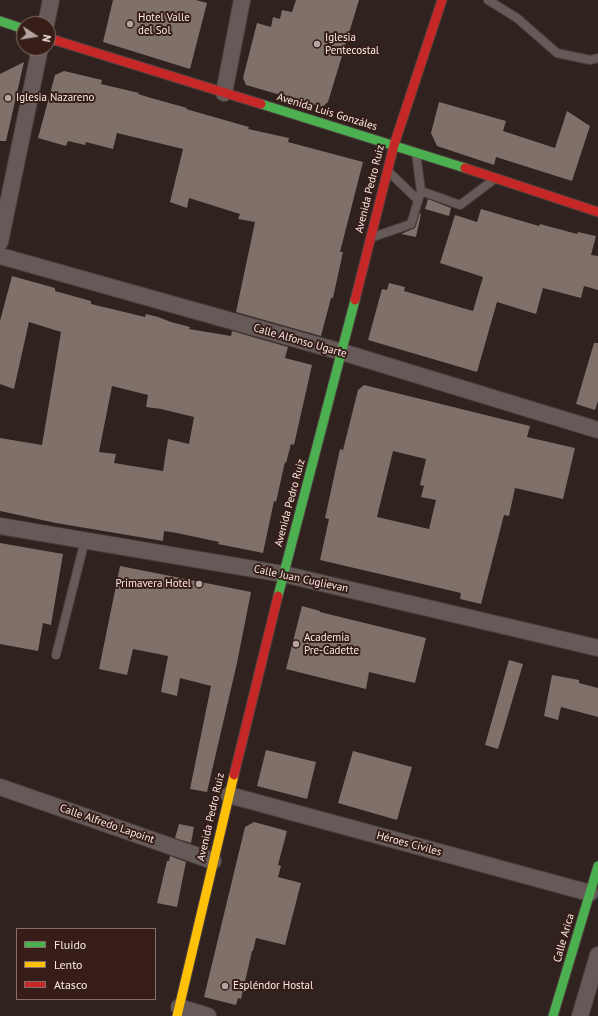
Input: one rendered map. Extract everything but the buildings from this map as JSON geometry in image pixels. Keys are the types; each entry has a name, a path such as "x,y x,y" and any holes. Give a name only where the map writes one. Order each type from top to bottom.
{"street":[{"path":"48,16 51,0"},
{"path":"224,93 242,0"},
{"name":"Avenida Pedro Ruiz","path":"178,1012 229,795 387,171 394,145 442,0"},
{"path":"0,21 16,27"},
{"name":"Avenida Luis Gonzáles","path":"56,40 394,145 598,212"},
{"path":"0,242 38,56"},
{"name":"Calle Alfonso Ugarte","path":"0,256 342,352 598,430"},
{"name":"Calle Juan Cuglievan","path":"0,526 284,574 598,648"},
{"name":"Calle Alfredo Lapoint","path":"0,787 214,861"},
{"name":"Héroes Civiles","path":"229,795 590,893"},
{"name":"Calle Arica","path":"553,1016 598,866"},
{"path":"580,1016 598,955"},
{"path":"178,1012 208,1016"}],"lane":[{"path":"488,0 517,18 557,52 590,60 598,58"},
{"path":"370,238 411,224 421,191 416,152"},
{"path":"387,171 418,200"},
{"path":"421,191 460,205 495,179"},
{"path":"56,655 85,540"}],"traffic: fast":[{"path":"0,21 16,26"},
{"path":"261,104 465,168"},
{"path":"278,596 355,300"},
{"path":"553,1016 598,866"}],"traffic: slow":[{"path":"177,1016 234,775"}],"traffic: jam":[{"path":"355,300 394,145 442,0"},
{"path":"56,40 261,104"},
{"path":"465,168 598,212"},
{"path":"234,775 278,596"}],"place":[{"name":"Hotel Valle del Sol","path":"130,24"},
{"name":"Iglesia Pentecostal","path":"317,44"},
{"name":"Iglesia Nazareno","path":"8,98"},
{"name":"Primavera Hotel","path":"199,584"},
{"name":"Academia Pre-Cadette","path":"296,644"},
{"name":"Espléndor Hostal","path":"225,986"}]}
